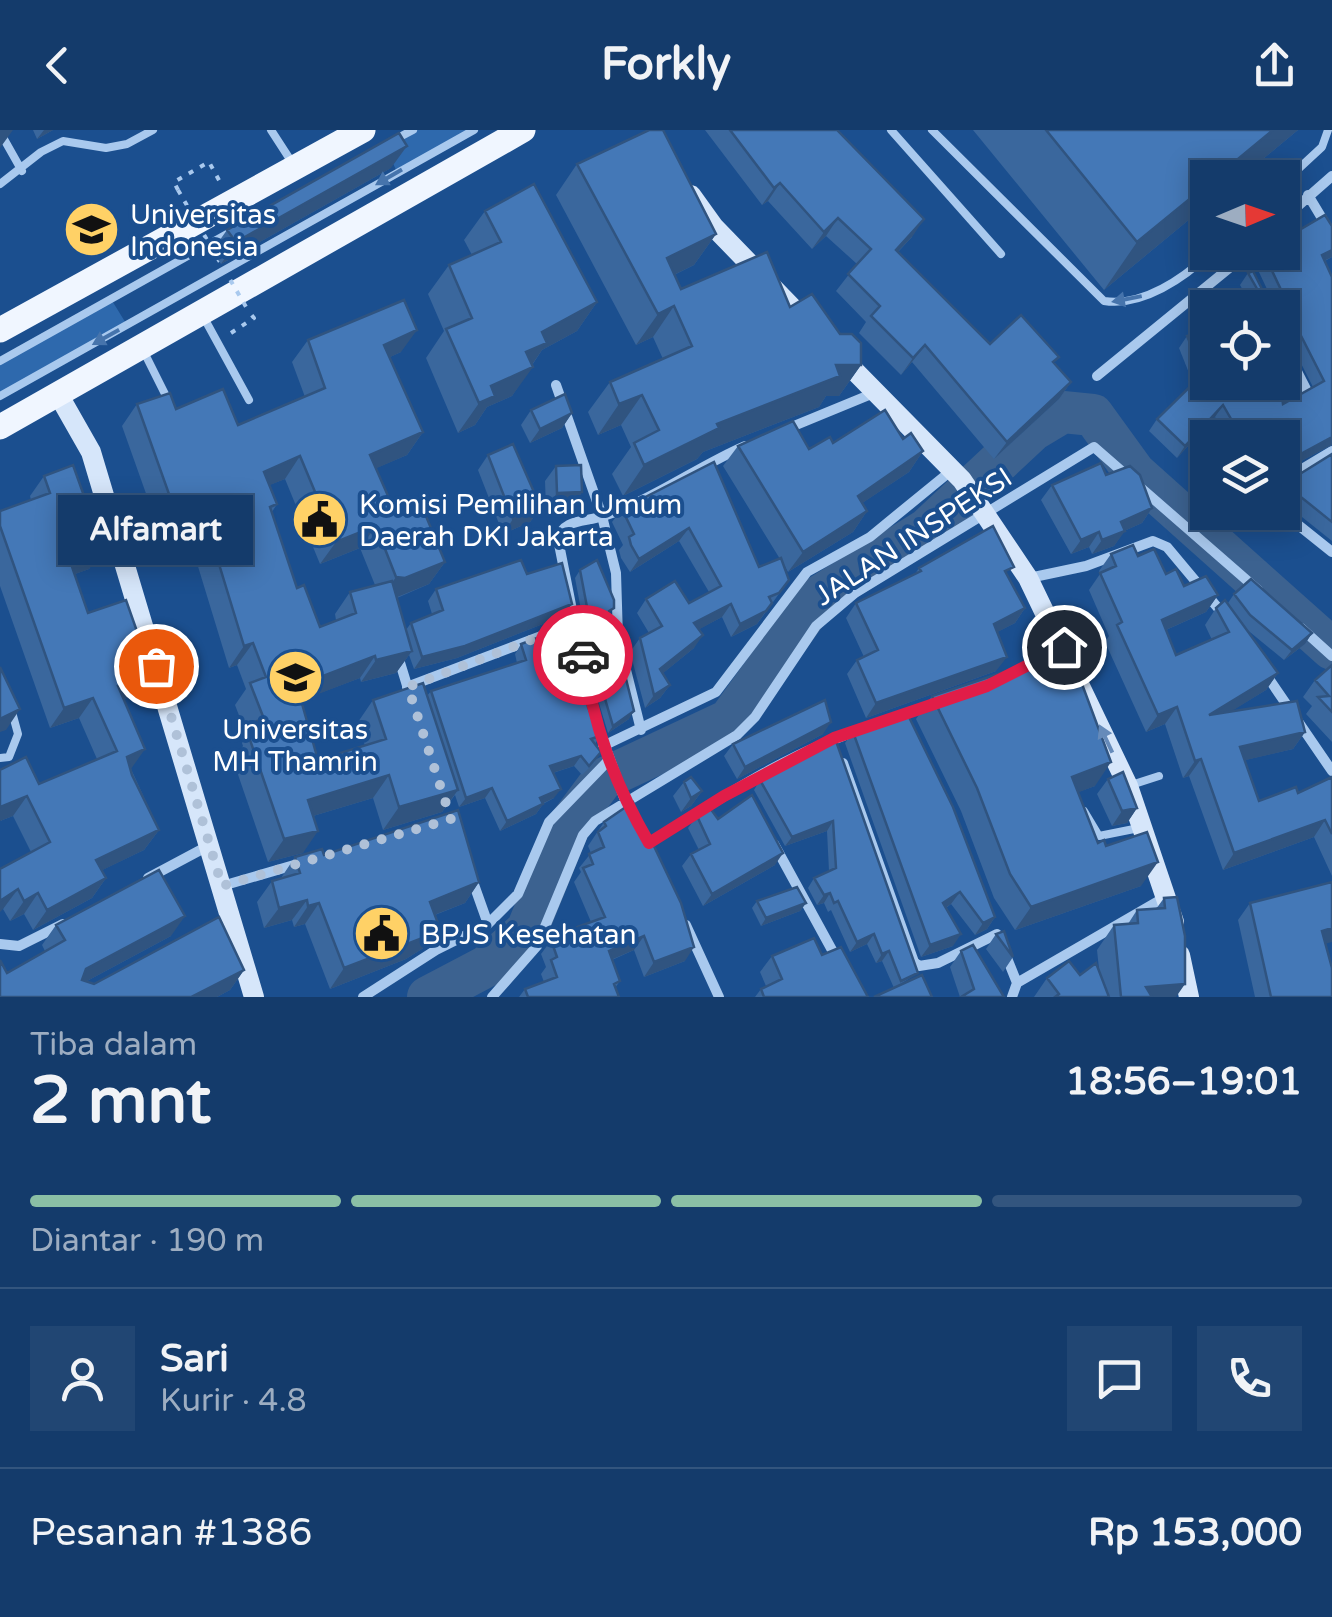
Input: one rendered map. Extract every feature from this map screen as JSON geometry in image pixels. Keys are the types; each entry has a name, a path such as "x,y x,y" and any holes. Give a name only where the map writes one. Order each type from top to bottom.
{"main road":[{"path":"0,330 363,130"},
{"path":"0,427 523,130"},
{"path":"679,178 714,227 958,475 985,509 1028,578 1057,650 1128,786 1144,826 1168,895 1189,997"},
{"path":"58,394 90,452 222,886 222,919 254,997"}],"street":[{"path":"1300,203 1332,176"},
{"path":"1308,195 1332,236"},
{"path":"1097,376 1161,320 1227,270"},
{"path":"1249,270 1250,275"},
{"path":"1300,377 1306,389"},
{"path":"556,385 602,516 616,573 618,638 641,730"},
{"path":"773,435 875,392"},
{"path":"632,814 608,763 588,702 558,539 560,530 572,522 602,516 756,442"},
{"name":"JALAN INSPEKSI","path":"498,996 536,946 583,835 623,798 737,734 755,717 816,626 855,594 985,509 1098,446 1274,603"},
{"path":"1300,470 1332,451"},
{"name":"JALAN INSPEKSI","path":"603,746 716,692 807,572 870,537 958,475"},
{"path":"1300,526 1332,552"},
{"path":"1028,578 1086,566 1153,541 1167,547 1231,624"},
{"path":"408,687 565,627 574,615"},
{"path":"1288,616 1332,656"},
{"path":"394,639 414,706"},
{"path":"1252,654 1332,770"},
{"path":"649,843 742,786 834,738 870,728"},
{"path":"834,738 914,962 920,966 938,963 997,934"},
{"path":"363,997 436,950 488,924 518,894 548,822 608,763"},
{"path":"742,786 751,802"},
{"path":"641,828 656,859"},
{"path":"768,834 849,980"},
{"path":"136,884 210,844"},
{"path":"222,886 318,858"},
{"path":"470,872 488,924"},
{"path":"1017,982 1168,895"},
{"path":"678,907 720,997"},
{"path":"0,944 25,944 83,913"},
{"path":"991,917 1017,982 1012,997"}],"lane":[{"path":"0,184 63,140 106,148 127,144 153,130"},
{"path":"271,130 296,168"},
{"path":"385,146 412,130"},
{"path":"0,396 474,130"},
{"path":"891,130 1000,254"},
{"path":"932,130 1104,300 1120,304 1150,293 1190,266"},
{"path":"1300,167 1322,146 1328,130"},
{"path":"0,132 22,171"},
{"path":"0,361 232,231"},
{"path":"201,312 249,400"},
{"path":"140,346 172,407"},
{"path":"0,758 9,756 18,734 10,704"},
{"path":"1128,786 1160,776"},
{"path":"1078,799 1100,836 1144,826"}],"path":[{"path":"232,203 209,162 174,182 254,318"}],"shaded area":[{"path":"413,130 472,130 397,172 385,146"},
{"path":"111,299 127,325 0,396 0,361"}],"building":[{"path":"649,130 663,130 716,234 667,258 681,289 767,252 790,307 812,294 840,334 852,334 861,343 861,365 836,365 840,376 717,424 719,428 644,465 634,443 659,430 642,395 619,404 610,382 692,346 674,306 658,314 577,164"},
{"path":"730,130 837,130 924,219 896,250 990,344 1021,315 1059,357 1053,362 1071,382 1007,442 925,345 913,358 871,316 880,306 848,274 871,249 838,218 824,232 780,183 774,188"},
{"path":"1046,130 1273,130 1237,160 1190,160 1190,199 1137,242"},
{"path":"399,133 407,146 236,242 227,230"},
{"path":"534,184 597,302 542,332 547,343 526,352 533,367 491,386 495,396 479,403 446,329 472,318 449,265 501,242 485,211"},
{"path":"1325,215 1332,226 1332,250 1322,255 1332,277 1332,437 1300,454 1300,420 1232,420 1223,405 1209,420 1190,420 1190,441 1185,446 1157,419 1190,387 1190,400 1282,400 1283,404 1300,400 1300,394 1324,381 1300,334 1300,290 1281,290 1272,270 1300,270 1300,230"},
{"path":"1253,271 1262,290 1258,290 1248,273"},
{"path":"404,300 417,330 384,345 423,432 370,455 396,514 421,504 445,562 405,578 396,577 376,526 336,542 300,456 264,472 277,504 270,507 297,588 304,585 320,627 356,613 350,592 392,581 412,651 376,660 375,656 297,686 318,760 386,739 373,700 423,683 458,790 399,807 389,775 308,800 318,831 284,839 249,737 261,734 257,721 264,719 250,683 266,677 253,643 244,646 204,515 180,525 137,404 170,393 176,409 223,389 238,425 325,388 308,340"},
{"path":"565,394 572,413 540,429 531,410"},
{"path":"885,410 903,439 911,433 923,451 858,496 867,511 803,552 738,446 793,421 809,449 830,437 833,443"},
{"path":"513,444 541,508 513,519 488,455"},
{"path":"1332,454 1332,522 1300,496 1300,474"},
{"path":"714,462 759,567 781,558 789,580 779,593 769,597 772,603 766,611 740,624 731,604 694,623 703,635 660,669 670,685 654,695 640,638 662,626 646,599 675,581 689,603 721,586 689,528 639,559 629,537 634,534 622,509"},
{"path":"1101,463 1106,475 1130,466 1140,475 1152,508 1121,522 1125,531 1102,540 1099,532 1081,540 1052,485"},
{"path":"73,465 103,549 70,561 88,613 126,600 152,674 118,686 145,749 127,757 132,775 159,830 96,860 106,878 47,910 38,893 24,901 18,889 0,901 0,869 50,842 27,796 0,807 0,770 26,757 39,784 117,751 93,698 64,708 0,526 0,511 50,493 44,476"},
{"path":"581,465 582,492 557,493 556,466"},
{"path":"993,526 1014,567 1005,571 1025,608 994,624 1007,657 876,703 857,660 878,650 856,603 921,571 919,568"},
{"path":"1133,545 1138,556 1154,549 1166,574 1176,569 1184,586 1206,576 1218,595 1162,620 1176,655 1229,632 1216,608 1225,600 1278,673 1209,715 1297,701 1305,732 1240,747 1259,801 1296,787 1298,793 1332,777 1332,834 1325,820 1234,853 1201,759 1195,761 1177,707 1158,715 1117,625 1122,622 1100,573 1116,566 1111,554"},
{"path":"521,560 527,574 562,563 572,604 465,646 422,657 411,623 443,610 436,589"},
{"path":"597,560 614,600 614,608 609,611 634,711 613,726 580,570"},
{"path":"1251,579 1312,633 1292,650 1250,615 1234,594"},
{"path":"575,624 588,707 600,736 591,739 601,752 589,766 581,756 550,766 561,789 540,798 543,804 507,821 492,788 466,798 431,691 526,660 521,644"},
{"path":"1066,641 1111,762 1072,777 1098,843 1104,840 1106,846 1147,832 1158,862 1031,907 1010,874 977,788 932,696 1007,671"},
{"path":"1332,665 1332,712 1318,697 1329,696 1315,680"},
{"path":"0,667 20,709 0,719"},
{"path":"825,700 831,722 745,767 733,744"},
{"path":"907,713 953,807 995,917 983,923 960,892 943,903 961,934 930,945 853,732"},
{"path":"836,741 918,973 901,981 889,951 882,954 874,934 857,942 838,901 834,903 830,893 824,895 814,878 836,868 833,821 792,837 760,780"},
{"path":"1123,772 1137,808 1122,811 1108,779"},
{"path":"691,777 702,791 691,798 684,782"},
{"path":"752,795 783,853 712,894 691,854 710,844 697,816 710,808 718,819"},
{"path":"633,802 681,903 694,947 654,962 644,936 609,951 620,981 614,984 619,997 528,997 525,989 557,977 551,960 557,957 551,940 555,935 605,917 583,868 593,864 589,854 604,847 598,832 606,826 604,822"},
{"path":"458,810 479,882 430,902 439,926 420,939 344,968 319,903 308,906 307,900 279,908 272,881 300,873 295,857 322,849 324,855"},
{"path":"159,870 185,916 86,969 82,980 94,984 219,917 244,970 191,997 0,997 0,960 7,973 65,940 56,925"},
{"path":"1332,882 1332,928 1322,931 1332,968 1332,997 1271,997 1250,903"},
{"path":"797,887 806,903 766,918 757,901"},
{"path":"1177,897 1185,936 1185,984 1146,987 1152,997 1121,997 1114,925 1138,923 1137,910 1165,908 1164,898"},
{"path":"1004,931 1013,957 996,934"},
{"path":"814,938 822,955 841,947 868,997 764,997 761,989 782,979 772,956"},
{"path":"973,945 1004,997 961,997 974,989 961,951"},
{"path":"1069,961 1080,975 1096,963 1109,997 1055,997 1059,994 1047,978"},
{"path":"922,975 932,997 874,997"}],"waterway":[{"path":"428,997 487,966 527,930 571,822 603,779 729,720 818,597 927,529 1033,430 1063,412 1093,415 1135,473 1332,649"}],"way so far":[{"path":"156,666 222,886 451,819 408,687 565,627 574,615 583,655"}],"place":[{"name":"Universitas Indonesia","path":"91,230"},
{"name":"Komisi Pemilihan Umum Daerah DKI Jakarta","path":"320,520"},
{"name":"Alfamart","path":"156,666"},
{"name":"Universitas MH Thamrin","path":"295,678"},
{"name":"BPJS Kesehatan","path":"382,934"}],"route":[{"path":"583,655 588,702 609,765 649,843 724,796 834,738 987,686 1064,647"}]}
